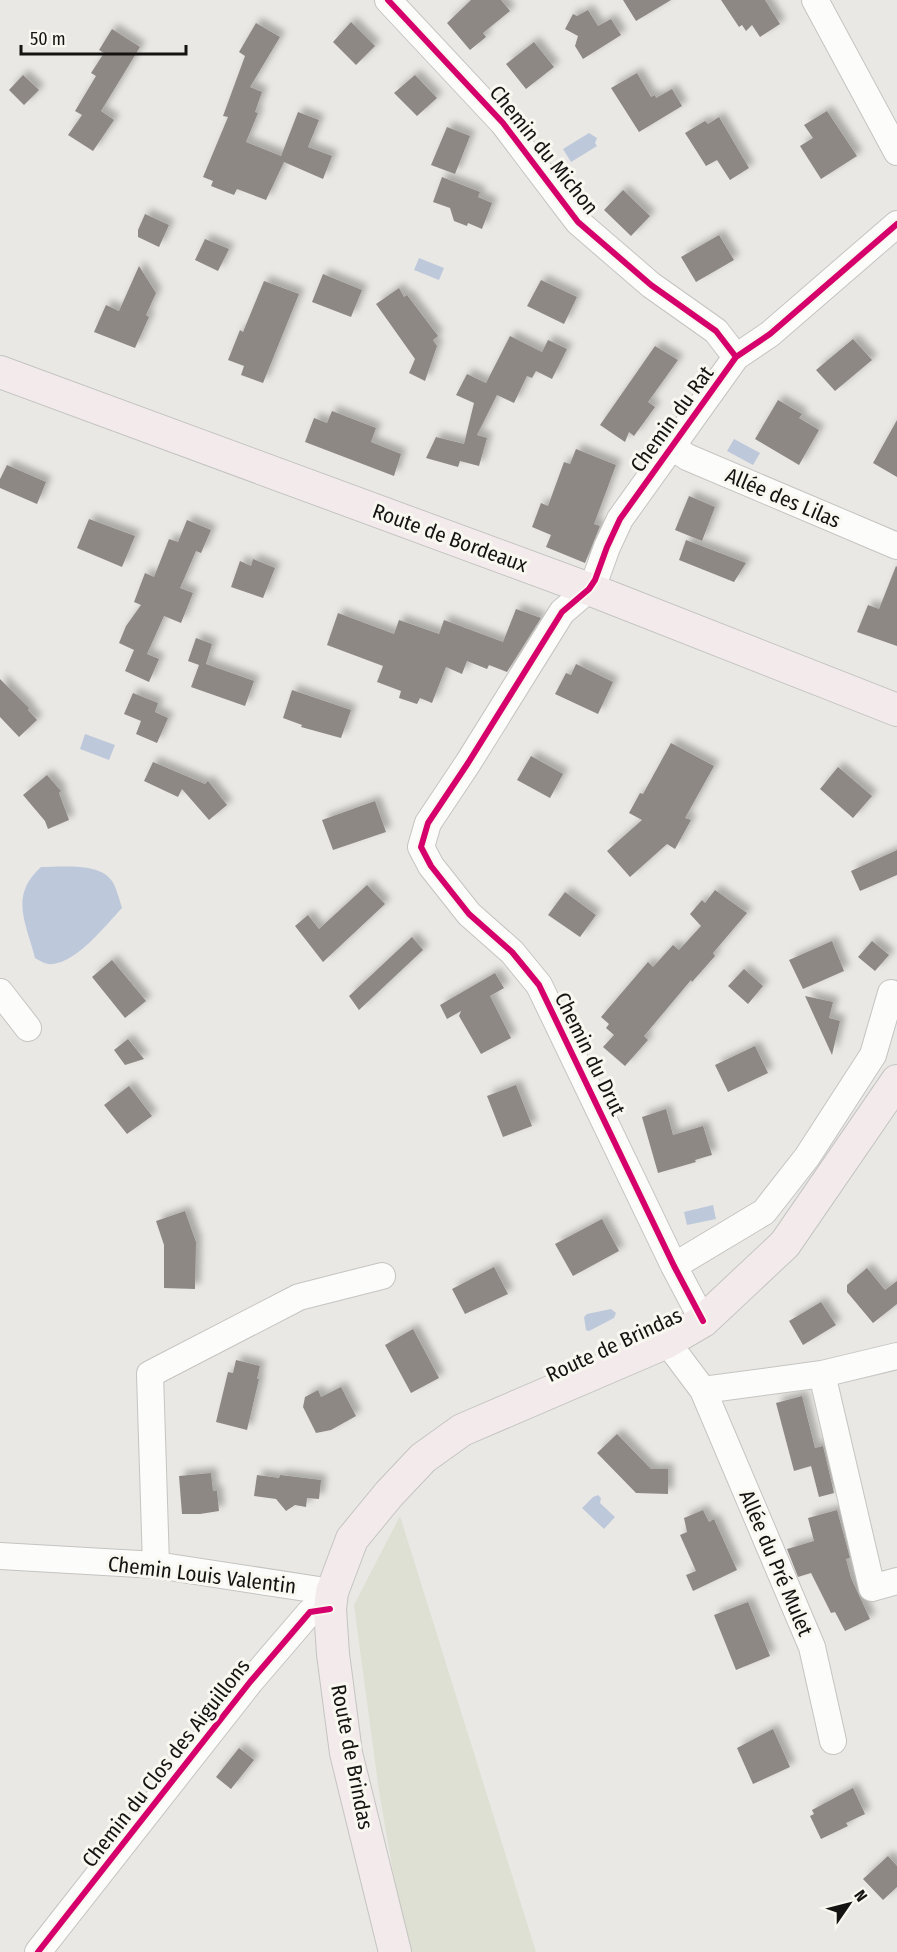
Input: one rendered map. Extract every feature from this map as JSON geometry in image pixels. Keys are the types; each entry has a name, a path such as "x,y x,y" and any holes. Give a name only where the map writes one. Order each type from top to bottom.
{"main road":[{"name":"Route de Bordeaux","path":"0,372 589,589 897,710"},
{"name":"Route de Brindas","path":"394,1952 346,1753 333,1654 331,1601 352,1539 389,1494 423,1458 462,1430 668,1342 703,1321 785,1244 897,1081"}],"street":[{"path":"815,0 897,152"},
{"name":"Chemin du Michon","path":"400,4 503,123 578,222 651,285 716,331 736,357"},
{"name":"Chemin du Rat","path":"589,589 595,580 620,519 736,357 770,334 897,224"},
{"name":"Allée des Lilas","path":"671,447 687,457 897,546"},
{"name":"Chemin du Drut","path":"589,589 562,612 428,823 421,848 430,866 470,914 512,952 539,985 674,1266 703,1321"},
{"path":"0,992 28,1028"},
{"path":"674,1266 764,1212 807,1157 873,1055 891,993"},
{"path":"156,1565 150,1374 299,1297 382,1276"},
{"name":"Allée du Pré Mulet","path":"668,1342 703,1390 812,1647 833,1741"},
{"path":"703,1390 822,1374 897,1356"},
{"path":"822,1374 872,1588 897,1581"},
{"name":"Chemin Louis Valentin","path":"0,1556 156,1565 331,1601"},
{"name":"Chemin du Clos des Aiguillons","path":"38,1952 250,1682 310,1612 331,1601"}],"shaded area":[{"path":"400,1516 536,1952 407,1952 379,1791 354,1605"}],"water":[{"path":"589,133 597,138 595,143 597,146 571,162 563,149"},
{"path":"419,258 444,268 439,280 414,270"},
{"path":"734,439 760,453 753,465 727,451"},
{"path":"85,734 115,745 109,760 80,749"},
{"path":"69,866 99,871 112,881 122,908 81,950 72,957 53,964 35,958 23,910 25,888 41,867"},
{"path":"713,1205 716,1219 687,1225 684,1212"},
{"path":"611,1309 616,1313 614,1318 589,1331 586,1330 584,1317 587,1314"},
{"path":"598,1495 601,1498 600,1503 615,1517 604,1529 582,1508"}],"building":[{"path":"471,0 501,0 510,11 483,33 486,37 470,50 447,23"},
{"path":"623,0 671,0 636,21"},
{"path":"721,0 765,0 780,24 760,37 752,25 746,31 742,25 739,27"},
{"path":"588,10 598,26 611,19 621,35 583,59 575,46 578,36 565,29 573,14 577,16"},
{"path":"351,22 375,46 356,65 333,42"},
{"path":"256,23 280,37 250,87 262,92 255,112 258,113 246,142 281,156 298,112 319,120 308,147 332,156 323,179 284,162 266,200 237,189 234,195 211,186 213,181 203,177 228,117 223,116 245,56 239,52"},
{"path":"112,29 140,47 101,111 114,120 93,151 68,135 82,115 75,111 96,76 91,73 104,53 99,50"},
{"path":"534,42 554,67 526,89 506,64"},
{"path":"637,73 651,97 655,95 656,98 672,89 682,106 639,132 611,88"},
{"path":"23,75 39,90 24,105 9,90"},
{"path":"415,75 437,98 417,116 394,93"},
{"path":"827,111 857,156 821,179 800,146 813,138 804,125"},
{"path":"719,117 749,168 730,180 717,160 706,166 685,133 705,121 708,124"},
{"path":"447,127 470,136 455,174 431,165"},
{"path":"442,177 480,192 478,197 492,203 482,229 468,223 467,226 454,221 450,208 433,202"},
{"path":"623,190 650,216 631,236 604,210"},
{"path":"145,214 169,225 159,247 138,237 138,230"},
{"path":"719,235 734,260 696,282 681,257"},
{"path":"205,239 229,249 218,271 195,260"},
{"path":"139,266 156,293 146,315 149,317 135,348 94,332 106,305 119,311"},
{"path":"323,274 362,290 351,317 312,302"},
{"path":"541,280 577,297 564,324 527,306"},
{"path":"264,281 299,294 263,383 241,375 244,366 228,360 240,330 243,332"},
{"path":"399,288 438,336 433,340 437,346 425,381 409,373 415,359 376,304"},
{"path":"510,336 542,352 548,340 567,349 552,379 536,371 532,378 527,376 514,403 497,395 477,435 487,438 479,466 460,461 458,467 426,458 436,437 464,444 474,403 456,395 467,374 486,383"},
{"path":"853,339 872,360 835,391 816,370"},
{"path":"655,346 678,360 648,402 655,407 634,436 629,432 625,442 600,425"},
{"path":"778,400 802,414 799,418 819,430 799,465 755,439"},
{"path":"332,411 376,428 371,442 401,454 394,476 305,442 314,418 327,423"},
{"path":"897,420 897,477 873,463"},
{"path":"576,449 616,465 594,524 600,526 585,563 546,547 551,535 532,527 541,503 548,506 564,462 570,464"},
{"path":"7,465 46,482 37,504 0,488 0,479"},
{"path":"689,496 715,507 702,541 675,530"},
{"path":"89,519 135,536 122,567 77,548"},
{"path":"187,520 211,530 201,553 196,551 180,588 193,593 181,623 164,616 147,654 159,659 149,682 125,671 134,650 119,643 126,626 141,605 134,602 145,573 154,577 169,539 178,542"},
{"path":"686,540 746,563 734,582 679,560"},
{"path":"253,559 275,568 263,598 231,587 240,561 251,566"},
{"path":"896,566 897,646 857,632 868,605 879,609"},
{"path":"516,609 541,618 507,672 489,665 487,669 467,661 462,674 446,667 432,703 420,698 417,704 399,698 401,691 377,682 383,666 327,645 338,613 394,634 399,620 439,634 444,620 503,642"},
{"path":"196,638 212,644 206,664 254,681 245,706 191,687 199,665 188,661"},
{"path":"576,664 613,682 598,714 555,694 566,673 571,675"},
{"path":"0,679 29,708 28,710 37,720 19,737 0,717"},
{"path":"292,690 351,710 341,738 301,727 302,725 283,718"},
{"path":"133,693 158,703 155,712 168,718 157,743 136,734 141,721 124,714"},
{"path":"671,743 714,766 685,818 691,820 675,849 667,844 630,877 607,851 642,820 629,813 640,793 643,794"},
{"path":"531,756 563,774 550,798 517,780"},
{"path":"153,762 205,784 208,781 227,805 209,820 182,789 178,797 144,781"},
{"path":"838,767 872,796 853,818 820,789"},
{"path":"47,775 61,791 59,793 69,820 48,829 45,821 23,795"},
{"path":"375,801 386,832 333,850 322,820"},
{"path":"897,850 897,875 860,891 851,871"},
{"path":"367,885 385,904 323,962 295,926 308,915 319,929"},
{"path":"715,890 747,913 713,953 715,956 692,982 691,980 644,1036 648,1040 625,1066 603,1047 614,1035 606,1028 609,1024 601,1017 648,962 653,967 673,945 679,950 701,926 690,914 702,900 705,903"},
{"path":"565,892 596,915 580,937 548,915"},
{"path":"412,937 423,950 359,1010 349,996"},
{"path":"832,941 844,971 803,989 789,960"},
{"path":"872,941 889,955 875,971 858,957"},
{"path":"112,960 146,1001 125,1018 92,977"},
{"path":"744,969 763,986 748,1004 728,986"},
{"path":"495,973 504,988 490,996 511,1038 481,1054 459,1016 461,1011 447,1019 440,1005"},
{"path":"805,996 833,1002 829,1018 840,1021 832,1055"},
{"path":"128,1039 144,1059 125,1065 114,1050"},
{"path":"755,1046 768,1073 728,1092 715,1065"},
{"path":"516,1085 532,1126 503,1137 487,1096"},
{"path":"129,1086 152,1116 127,1134 104,1105"},
{"path":"666,1109 673,1135 703,1126 712,1155 658,1173 642,1117"},
{"path":"185,1211 196,1242 195,1289 164,1288 164,1245 156,1221"},
{"path":"602,1219 619,1251 573,1276 555,1244"},
{"path":"494,1267 508,1294 465,1314 452,1289"},
{"path":"867,1268 885,1290 897,1281 897,1304 873,1323 847,1292 847,1285"},
{"path":"821,1302 836,1325 803,1345 789,1321"},
{"path":"413,1329 439,1378 411,1393 385,1345"},
{"path":"236,1360 260,1366 247,1430 216,1422 228,1372 233,1373"},
{"path":"341,1387 356,1416 331,1430 316,1433 303,1407 305,1397 318,1390 321,1397"},
{"path":"802,1396 815,1448 823,1446 834,1493 819,1497 811,1466 794,1471 776,1403"},
{"path":"617,1434 651,1469 668,1469 668,1494 636,1493 597,1453"},
{"path":"211,1473 213,1491 217,1491 219,1511 182,1514 179,1476"},
{"path":"257,1475 321,1480 319,1499 307,1498 306,1507 295,1505 286,1511 276,1499 254,1496"},
{"path":"703,1510 709,1522 714,1519 737,1570 693,1591 686,1575 696,1571 680,1535 687,1532 684,1518"},
{"path":"837,1510 850,1558 846,1559 851,1578 870,1619 845,1631 835,1612 831,1613 811,1573 798,1577 787,1549 814,1541 808,1518"},
{"path":"748,1602 770,1656 736,1670 714,1615"},
{"path":"773,1729 790,1767 753,1784 737,1748"},
{"path":"239,1748 254,1760 231,1789 216,1777"},
{"path":"853,1788 865,1814 846,1823 848,1826 821,1839 810,1816 814,1814 812,1810"},
{"path":"888,1856 897,1866 897,1887 883,1900 863,1879"}],"cycle path":[{"path":"388,0 503,123 578,222 651,285 716,331 736,357"},
{"path":"703,1321 674,1266 539,985 512,952 469,914 431,866 421,847 428,823 562,612 589,589 595,580 620,519 736,357 770,334 897,224"},
{"path":"38,1952 250,1682 310,1612 330,1609"}]}
